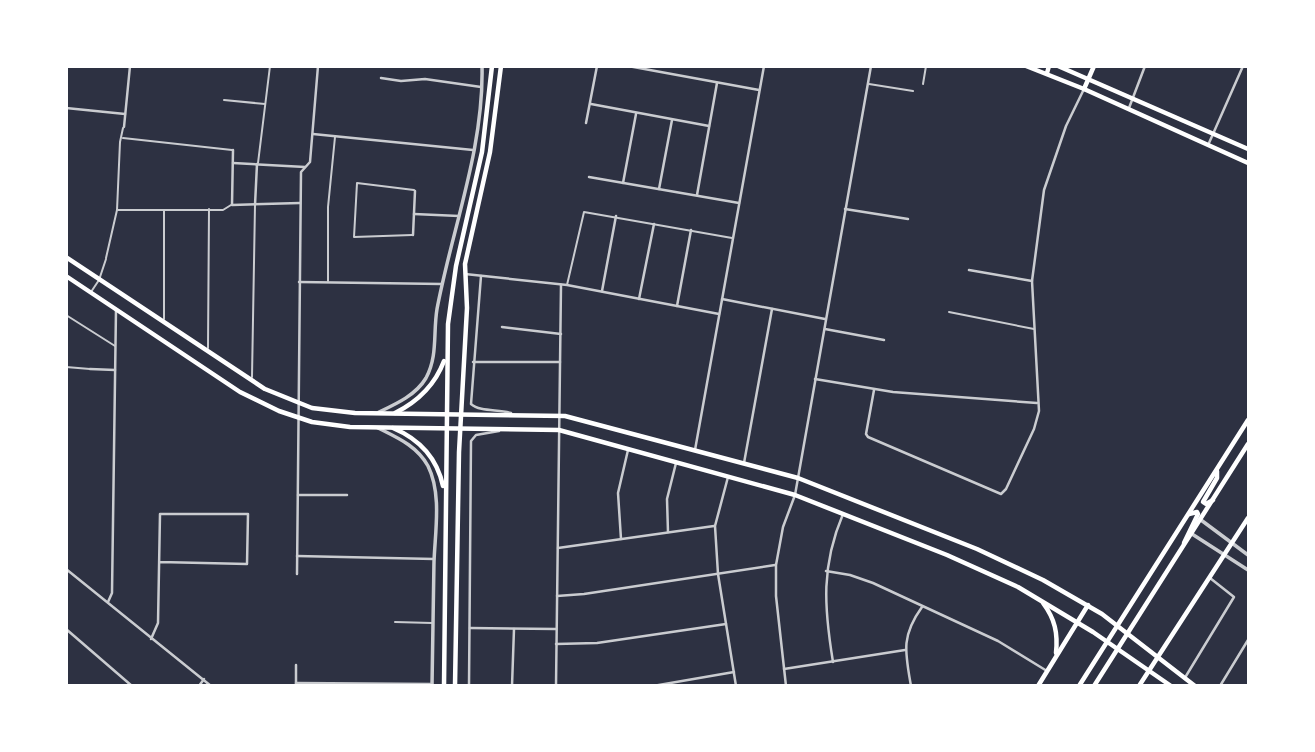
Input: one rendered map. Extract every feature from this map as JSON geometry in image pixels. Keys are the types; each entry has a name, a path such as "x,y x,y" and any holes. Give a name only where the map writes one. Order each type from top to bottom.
{"main road":[{"path":"444,685 447,354 451,291 482,152 491,66"},
{"path":"455,685 460,414 467,309 466,256 493,136 501,66"},
{"path":"1026,66 1129,108 1248,163"},
{"path":"1047,73 1049,66"},
{"path":"1058,66 1248,149"},
{"path":"1084,89 1094,66"},
{"path":"66,257 277,396 327,411 559,415 798,478 1016,566 1087,605 1195,685"},
{"path":"66,276 240,392 261,404 298,418 340,426 378,428 559,430 795,495 947,555 1040,599 1171,685"},
{"path":"395,413 425,393 439,374 447,354"},
{"path":"1079,685 1248,420"},
{"path":"393,428 412,438 427,452 438,470 445,499"},
{"path":"1094,685 1248,444"},
{"path":"1214,499 1206,504 1203,502 1204,496 1217,478 1217,470"},
{"path":"1183,547 1198,514 1188,514"},
{"path":"1139,685 1248,518"},
{"path":"1040,599 1056,624 1056,657"},
{"path":"1038,685 1087,605"}],"street":[{"path":"91,292 99,280 106,258 117,210 121,137 130,66"},
{"path":"252,382 257,164 270,66"},
{"path":"297,574 301,172 310,162 318,66"},
{"path":"377,413 408,397 425,379 435,352 436,313 474,150 482,66"},
{"path":"586,123 597,66"},
{"path":"628,66 760,90"},
{"path":"695,450 764,66"},
{"path":"786,685 776,596 776,565 783,527 795,495 871,66"},
{"path":"923,84 926,66"},
{"path":"1129,108 1145,66"},
{"path":"1209,145 1243,66"},
{"path":"381,78 420,78 482,87"},
{"path":"697,195 717,83"},
{"path":"868,84 913,92"},
{"path":"874,390 866,434 870,439 1001,494 1008,485 1034,429 1039,404 1032,281 1044,187 1066,126 1084,89"},
{"path":"224,100 266,104"},
{"path":"591,104 709,126"},
{"path":"66,108 125,114"},
{"path":"623,183 636,113"},
{"path":"659,189 672,119"},
{"path":"313,134 474,150"},
{"path":"328,281 328,207 335,135"},
{"path":"121,137 233,150 232,205"},
{"path":"233,163 305,167"},
{"path":"589,177 740,203"},
{"path":"357,183 415,191 413,235 354,237 357,183"},
{"path":"117,210 223,210 232,205 300,203"},
{"path":"164,208 164,323"},
{"path":"208,352 209,209"},
{"path":"845,209 908,219"},
{"path":"567,285 582,214 587,212 733,238"},
{"path":"414,214 459,216"},
{"path":"602,292 616,216"},
{"path":"639,299 654,224"},
{"path":"677,306 691,230"},
{"path":"969,270 1032,281"},
{"path":"465,274 567,285 719,314"},
{"path":"481,276 473,362 473,406 515,414"},
{"path":"299,282 442,284"},
{"path":"556,685 561,285"},
{"path":"722,299 826,319"},
{"path":"108,603 112,593 116,309"},
{"path":"744,463 772,309"},
{"path":"949,312 1034,329"},
{"path":"66,315 116,347"},
{"path":"502,327 561,334"},
{"path":"825,329 884,340"},
{"path":"473,362 560,362"},
{"path":"66,367 115,370"},
{"path":"815,379 874,390 1039,404"},
{"path":"296,665 296,684 432,685 433,479 428,467 408,443 378,428"},
{"path":"469,685 471,441 476,435 506,429"},
{"path":"621,539 618,493 628,449"},
{"path":"668,532 667,499 676,463"},
{"path":"729,477 715,526 718,574 736,685"},
{"path":"298,495 347,495"},
{"path":"833,662 827,621 826,571 843,513"},
{"path":"151,639 158,623 160,514 248,514 247,564 160,562"},
{"path":"1201,520 1248,555"},
{"path":"558,548 715,526"},
{"path":"1192,534 1248,570"},
{"path":"297,556 434,559"},
{"path":"557,596 776,565"},
{"path":"66,569 211,685"},
{"path":"826,571 873,583 998,641 1047,670"},
{"path":"1186,676 1233,600 1232,594 1210,578"},
{"path":"911,685 905,650 908,632 922,607"},
{"path":"395,622 433,623"},
{"path":"556,644 597,643 726,624"},
{"path":"470,628 556,629"},
{"path":"512,685 514,628"},
{"path":"66,629 132,685"},
{"path":"1220,685 1248,640"},
{"path":"784,669 905,650"},
{"path":"653,685 734,672"},
{"path":"199,685 204,679"}]}
